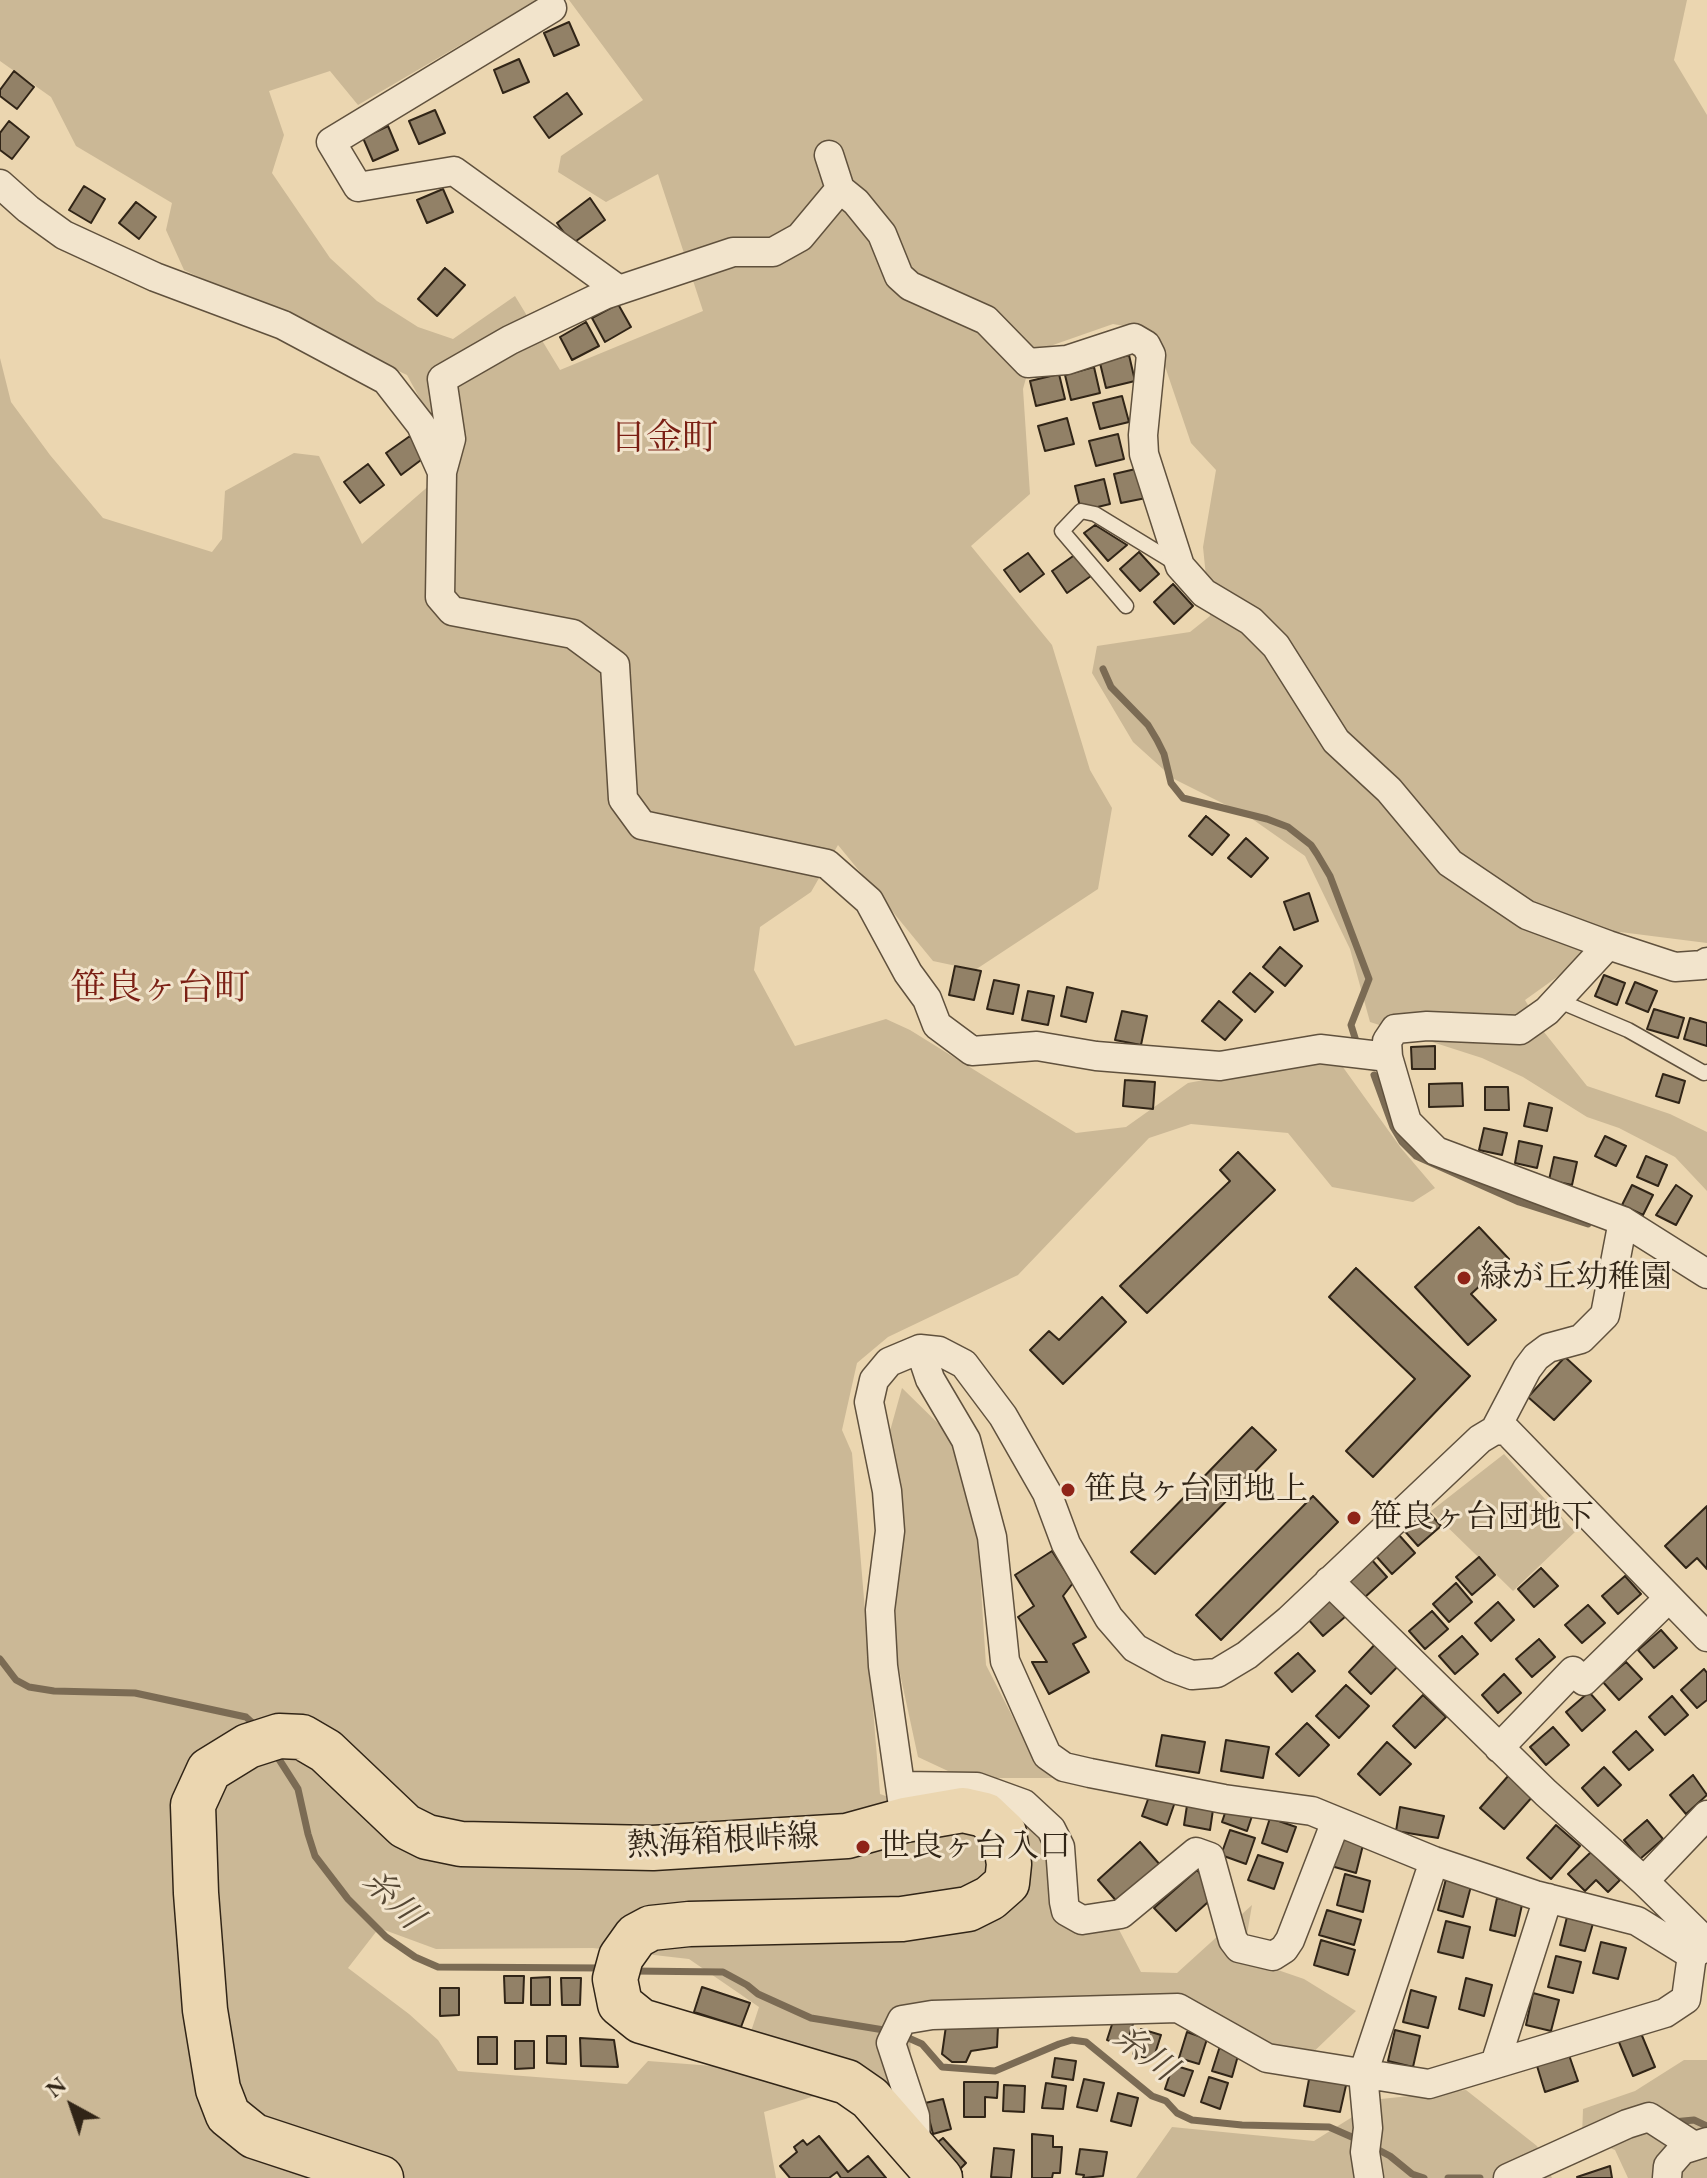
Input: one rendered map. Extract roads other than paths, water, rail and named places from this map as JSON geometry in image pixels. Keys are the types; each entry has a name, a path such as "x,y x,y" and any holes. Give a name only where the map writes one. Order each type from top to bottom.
{"main road":[{"name":"熱海箱根峠線","path":"381,2178 254,2136 228,2115 218,2089 205,2010 193,1805 209,1770 248,1746 279,1736 302,1737 326,1751 405,1826 427,1837 461,1844 668,1847 847,1836 903,1803 985,1815 1004,1833 1009,1864 1007,1883 990,1898 968,1909 902,1919 689,1924 651,1928 636,1936 621,1957 615,1979 620,2004 641,2021 847,2082 870,2098 932,2170"}],"street":[{"path":"552,8 331,142 358,187 454,171 619,290"},
{"path":"829,155 840,189 856,202 882,234 899,276 910,286 986,320 1028,363 1067,360 1134,338 1146,345 1151,355 1144,454 1180,566 1204,593 1251,621 1276,646 1336,741 1389,790 1450,863 1527,915 1675,967 1707,962"},
{"path":"0,184 64,235 155,277 283,325 386,380 421,425 442,472"},
{"path":"840,189 800,237 773,252 733,252 604,295 510,340 442,379 451,439 442,472 440,597 452,611 573,634 615,665 623,799 642,825 827,864 869,901 908,973 927,999 937,1025 972,1051 1037,1046 1096,1056 1220,1066 1320,1049 1388,1057"},
{"path":"1608,945 1547,1011 1520,1030 1427,1026 1395,1029 1387,1041 1388,1057 1407,1122 1436,1151 1623,1221 1707,1274"},
{"path":"1336,1821 1290,1940 1284,1949 1273,1956 1239,1948 1233,1940 1210,1857 1196,1852 1121,1914 1082,1920 1066,1911 1060,1847 1051,1829 1024,1804 977,1787 903,1803 883,1666 880,1610 890,1531 887,1491 869,1402 874,1380 889,1362 920,1349 939,1351 964,1364 1003,1416 1047,1493 1066,1544 1109,1618 1135,1648 1170,1667 1192,1675 1217,1673 1247,1655 1289,1620 1480,1439 1495,1430 1536,1357 1548,1348 1581,1339 1605,1315 1623,1221"},
{"path":"920,1349 930,1379 966,1440 992,1537 1005,1661 1047,1755 1064,1767 1090,1773 1224,1799 1312,1811 1434,1861 1548,1898 1637,1921 1702,1948"},
{"path":"1495,1430 1507,1431 1707,1637"},
{"path":"1329,1581 1499,1748 1644,1881 1702,1948"},
{"path":"1499,1748 1573,1671 1584,1681 1669,1598"},
{"path":"1644,1881 1707,1815"},
{"path":"1369,2178 1365,2152 1368,2128 1363,2074 1434,1861"},
{"path":"1495,2064 1548,1898"},
{"path":"932,2170 891,2043 902,2020 1178,2008 1267,2058 1429,2084 1665,2013 1686,1999 1702,1948"},
{"path":"1508,2178 1649,2117 1700,2144"},
{"path":"1667,2178 1668,2166 1682,2150 1700,2144"}],"lane":[{"path":"1126,606 1062,531 1081,511 1095,514 1180,566"},
{"path":"1557,1000 1628,1030 1707,1072"}],"waterway":[{"path":"1103,669 1111,687 1148,725 1164,754 1171,783 1183,798 1267,819 1288,827 1311,845 1330,876 1369,979 1351,1025 1356,1041"},
{"path":"1374,1075 1393,1127 1416,1156 1519,1202 1588,1224"},
{"name":"糸川","path":"0,1659 16,1680 29,1687 54,1691 135,1693 246,1717 258,1728"},
{"name":"糸川","path":"275,1753 298,1789 315,1856 348,1899 386,1937 415,1957 438,1967 602,1968"},
{"name":"糸川","path":"633,1971 723,1972 758,1994 811,2018 890,2031"},
{"name":"糸川","path":"904,2036 922,2044 942,2067 995,2071 1059,2044 1072,2040 1086,2042 1152,2096 1166,2101 1177,2113 1192,2120 1242,2125 1329,2127 1361,2141"},
{"name":"糸川","path":"1673,2122 1694,2120 1707,2126"},
{"name":"糸川","path":"1373,2147 1412,2174 1424,2178"},
{"name":"糸川","path":"1448,2178 1480,2178"}],"place":[{"name":"緑が丘幼稚園","path":"1464,1278"},
{"name":"笹良ヶ台団地上","path":"1068,1490"},
{"name":"笹良ヶ台団地下","path":"1354,1518"},
{"name":"世良ヶ台入口","path":"863,1847"}],"district":[{"name":"日金町","path":"664,439"},
{"name":"笹良ヶ台町","path":"160,989"}]}
